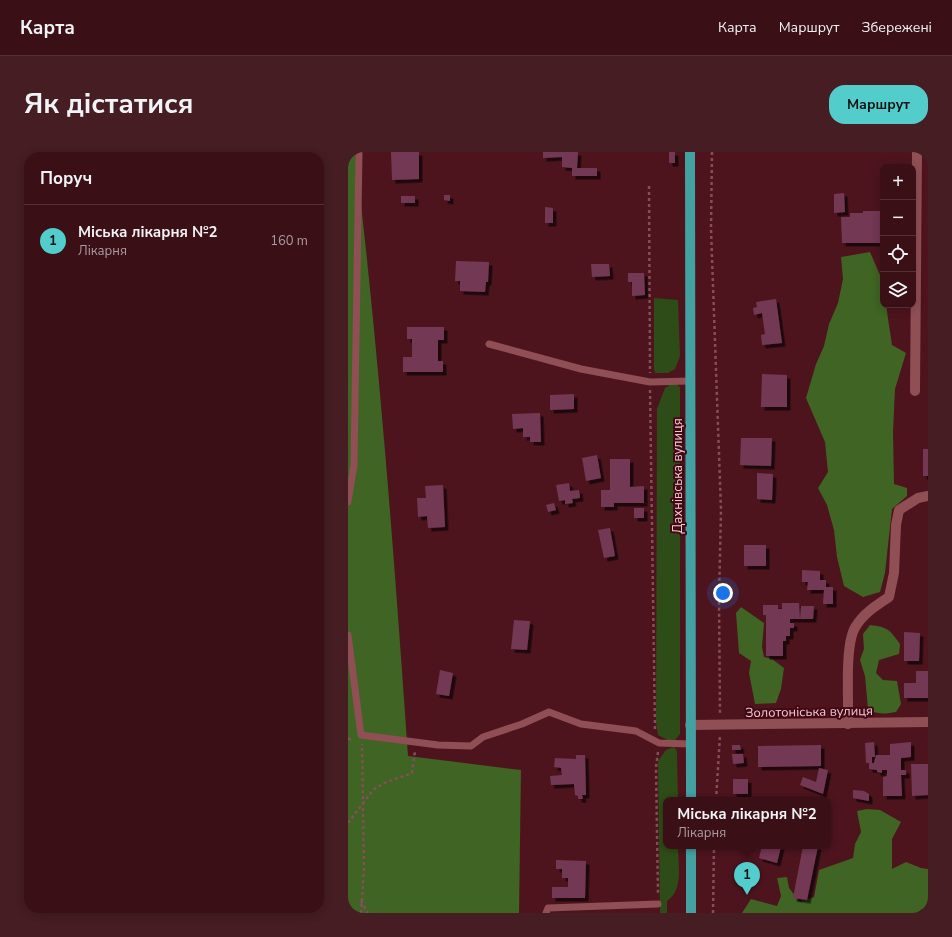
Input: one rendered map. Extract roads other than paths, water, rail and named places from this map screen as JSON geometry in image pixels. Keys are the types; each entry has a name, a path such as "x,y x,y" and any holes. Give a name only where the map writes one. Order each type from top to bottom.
{"main road":[{"name":"Дахнівська вулиця","path":"690,152 691,797"},
{"path":"691,849 691,913"}],"street":[{"path":"915,391 917,152"},
{"path":"848,724 849,645 855,626 871,610 889,597 894,573 896,525 899,510 918,498 928,496"},
{"name":"Золотоніська вулиця","path":"690,725 928,722"}],"lane":[{"path":"348,502 354,465 359,152"},
{"path":"489,344 581,369 650,382 690,381"},
{"path":"348,636 361,735 438,745 471,746 483,737 522,724 549,712 581,724 636,731 659,743 690,744"},
{"path":"546,913 548,908 658,904"}],"place":[{"name":"Міська лікарня №2","path":"747,895"}]}
